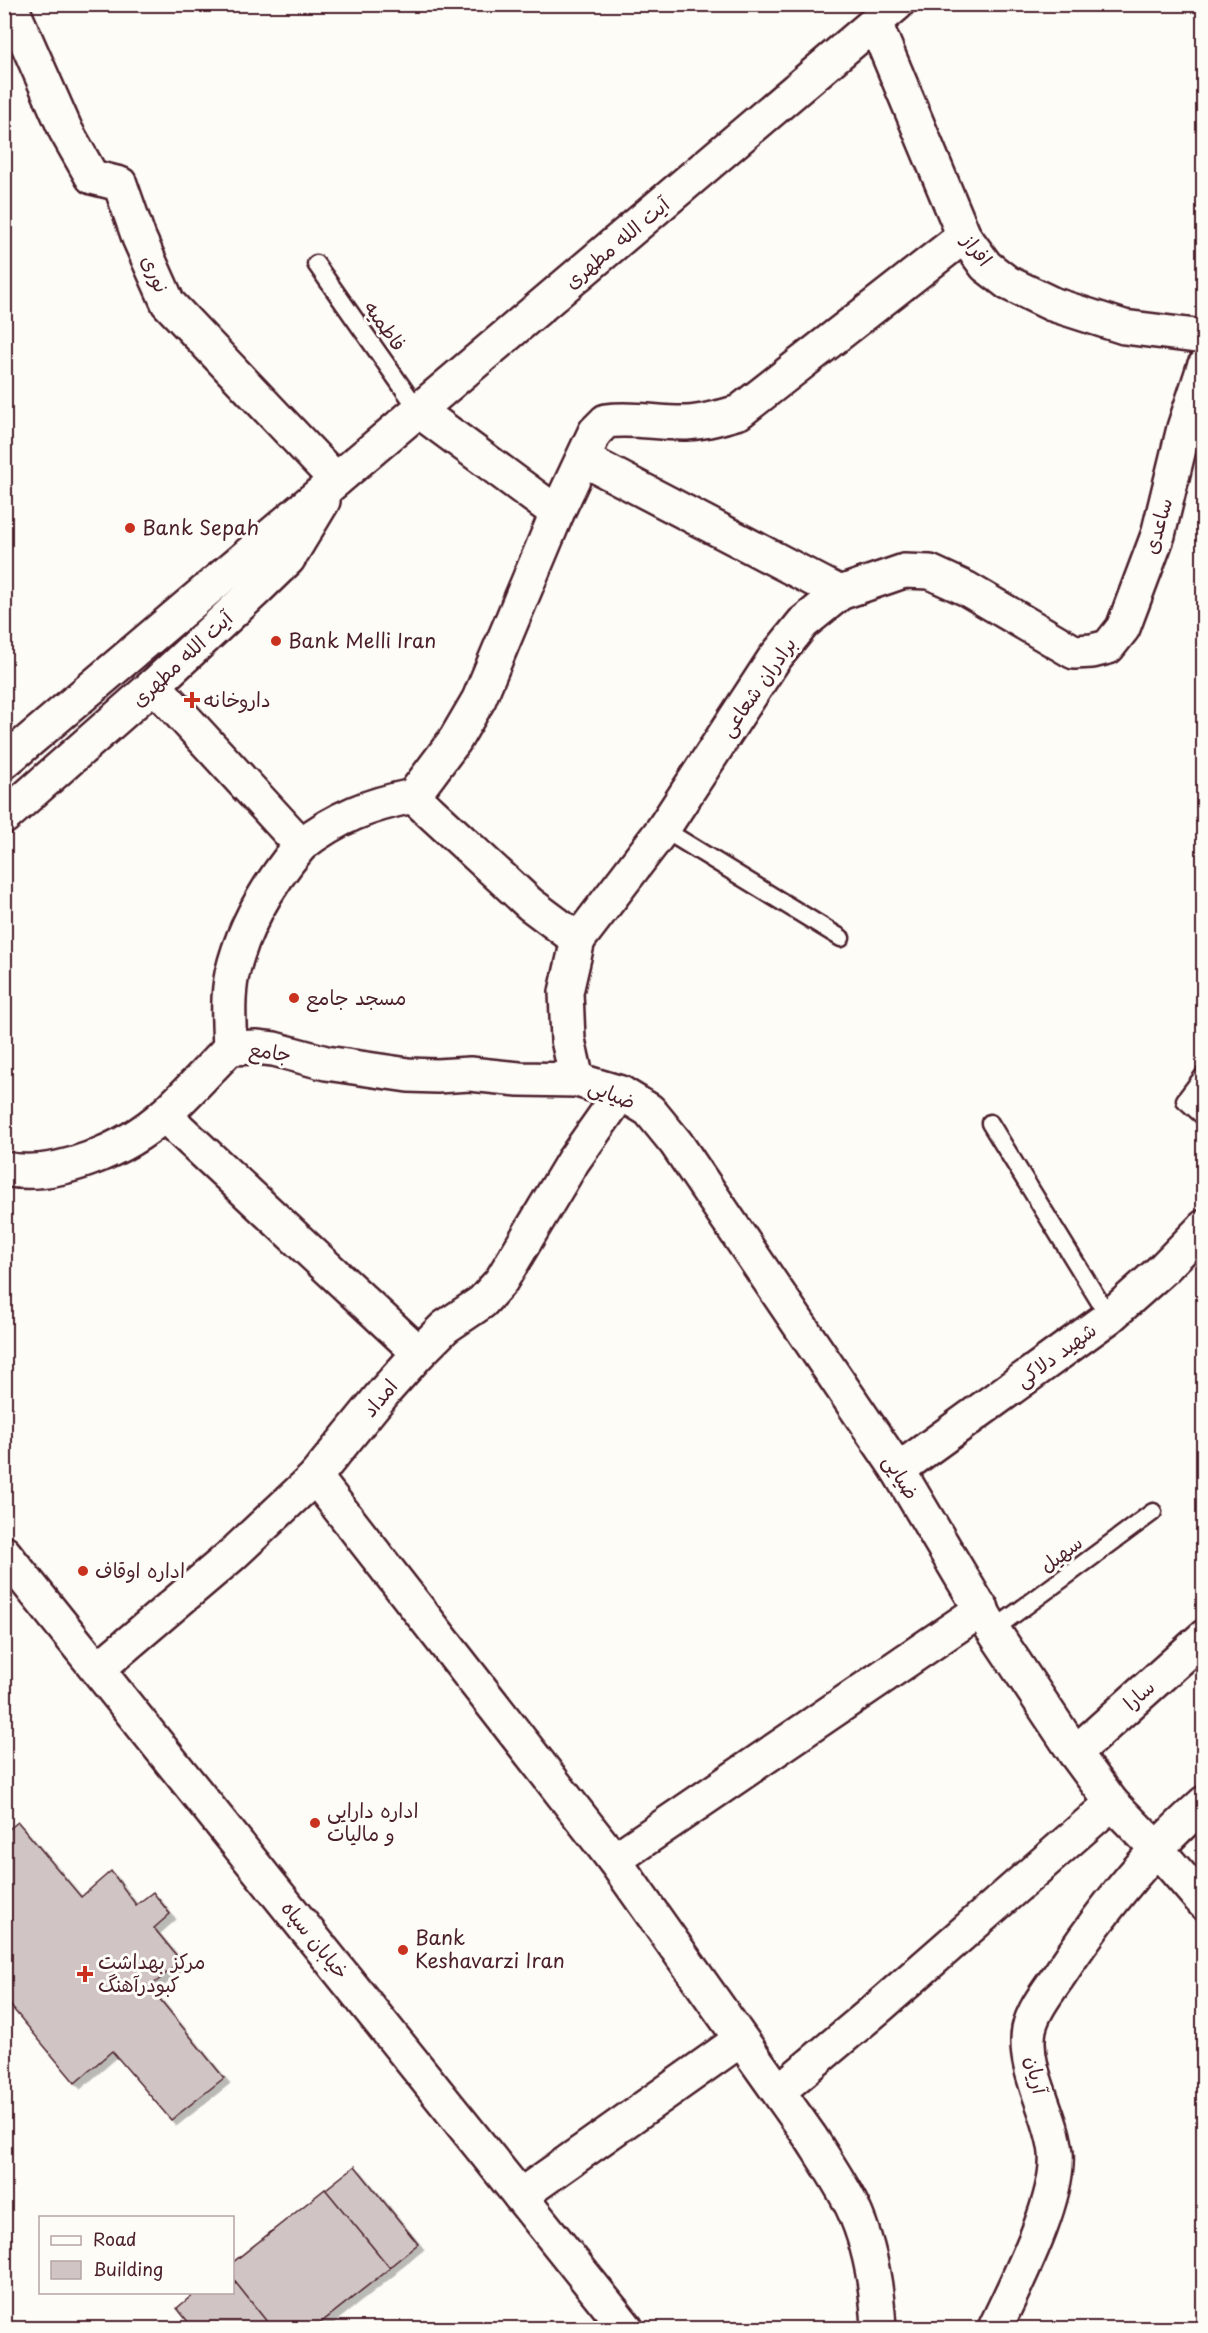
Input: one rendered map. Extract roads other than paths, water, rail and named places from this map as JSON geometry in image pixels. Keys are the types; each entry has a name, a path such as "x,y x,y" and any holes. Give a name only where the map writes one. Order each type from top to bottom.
{"street":[{"name":"نوری","path":"10,5 15,45 92,177 120,184 138,238 168,303 336,480"},
{"name":"افراز","path":"886,14 964,236 986,266 1008,283 1052,304 1124,327 1203,338"},
{"name":"آیت الله مطهری","path":"4,762 886,14"},
{"path":"230,1048 228,1010 232,975 256,912 281,870 301,844 348,814 381,802 413,796 455,740 479,699 557,513 595,432 606,420 623,418 686,423 712,420 739,412 964,236"},
{"name":"ساعدی","path":"1074,652 1107,647 1123,628 1158,535 1184,428 1203,366"},
{"path":"419,411 557,513"},
{"path":"583,459 840,593"},
{"name":"آیت الله مطهری","path":"4,817 154,685 288,559 336,480"},
{"name":"برادران شعاعی","path":"578,940 663,829 774,659 803,623 840,593 904,571 930,572 967,589 1074,652"},
{"path":"154,685 301,844"},
{"path":"413,796 530,904 578,940 566,992 568,1040 577,1080"},
{"name":"جامع","path":"4,1169 25,1173 60,1169 99,1155 136,1135 164,1115 230,1048 274,1049 326,1063 408,1075 470,1074 519,1079 577,1080"},
{"name":"ضیایی","path":"577,1080 621,1093 648,1110 676,1143 898,1470 988,1620 1075,1754 1112,1803 1157,1849 1203,1903"},
{"name":"امداد","path":"98,1669 232,1555 315,1477 419,1353 445,1327 482,1302 501,1281 573,1161 621,1093"},
{"path":"164,1115 419,1353"},
{"name":"شهید دلاکی","path":"898,1470 1109,1317 1163,1269 1203,1227"},
{"path":"315,1477 614,1860 740,2040 779,2091 838,2180 852,2206 873,2271 879,2328"},
{"name":"خیابان سپاه","path":"4,1553 626,2328"},
{"path":"614,1860 988,1620"},
{"name":"سارا","path":"1075,1754 1203,1637"},
{"path":"779,2091 1112,1803"},
{"name":"آریان","path":"994,2328 1035,2238 1055,2179 1056,2155 1053,2138 1032,2067 1028,2042 1031,2021 1086,1936 1157,1849 1203,1803"},
{"path":"520,2196 740,2040"}],"lane":[{"name":"فاطمیه","path":"316,264 419,411"},
{"path":"663,829 841,938"},
{"path":"1203,1075 1185,1100 1203,1117"},
{"path":"990,1123 1109,1317"},
{"name":"سهیل","path":"988,1620 1153,1512"}],"place":[{"name":"Bank Sepah","path":"130,528"},
{"name":"Bank Melli Iran","path":"276,641"},
{"name":"داروخانه","path":"192,700"},
{"name":"مسجد جامع","path":"294,998"},
{"name":"اداره اوقاف","path":"83,1571"},
{"name":"اداره دارایی و مالیات","path":"315,1823"},
{"name":"Bank Keshavarzi Iran","path":"403,1950"},
{"name":"مرکز بهداشت کبودرآهنگ","path":"85,1974"}]}
